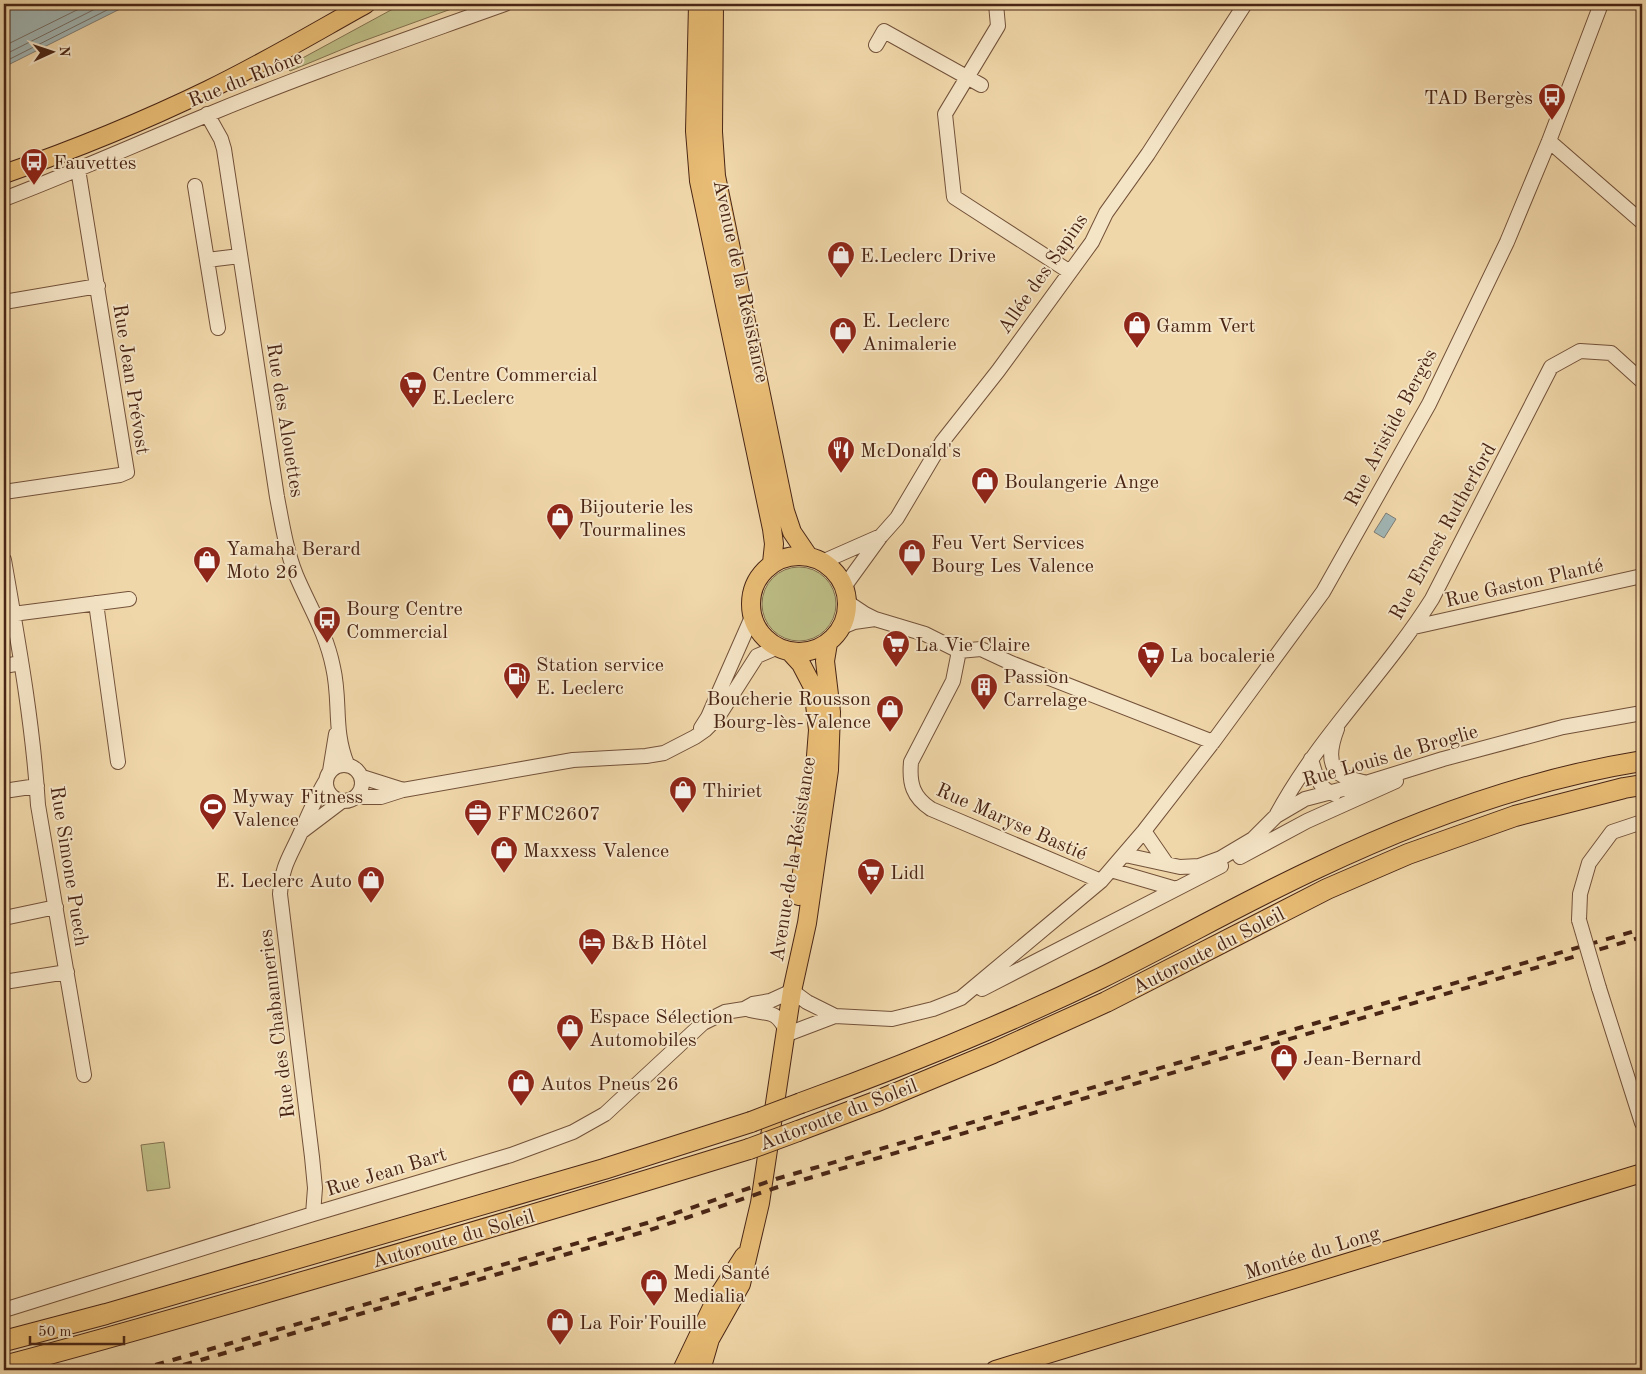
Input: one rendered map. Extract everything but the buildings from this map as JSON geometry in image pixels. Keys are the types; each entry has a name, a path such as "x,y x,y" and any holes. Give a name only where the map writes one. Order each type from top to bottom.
{"highway":[{"name":"Autoroute du Soleil","path":"4,1341 106,1314 604,1169 751,1122 879,1074 985,1030 1149,954 1316,868 1399,831 1509,792 1618,765 1642,761"},
{"name":"Autoroute du Soleil","path":"4,1366 110,1338 610,1192 798,1131 875,1102 993,1053 1106,1002 1327,889 1408,854 1516,816 1642,785"}],"main road":[{"path":"4,174 131,126 201,93 366,4"},
{"name":"Avenue de la Résistance","path":"698,4 695,132 699,181 772,530 774,544 772,563"},
{"name":"Avenue de la Résistance","path":"714,4 712,132 716,176 785,511 792,532 816,559"},
{"path":"796,556 816,559 832,568 845,594 846,615 842,627 828,643 810,652 783,650 761,635 752,617 750,600 755,583 765,569 772,563 784,558 796,556"},
{"name":"Avenue de la Résistance","path":"701,1370 710,1339 741,1284 760,1203 792,991 808,923 829,770 832,712 826,670 828,643"},
{"name":"Avenue de la Résistance","path":"783,650 801,664 812,687 818,730 815,770 796,920 792,991"},
{"name":"Montée du Long","path":"995,1370 1639,1175"},
{"name":"Avenue de la Résistance","path":"682,1370 715,1302 751,1245"}],"street":[{"name":"Rue du Rhône","path":"4,199 207,114 348,59 505,4"},
{"path":"996,4 998,26 945,114 954,198 1070,272"},
{"name":"Allée des Sapins","path":"845,594 881,536 897,518 942,442 998,371 1092,242 1106,213 1148,154 1245,4"},
{"name":"Rue Aristide Bergès","path":"1144,831 1213,742 1323,592 1425,411 1507,242 1549,140 1601,4"},
{"path":"876,44 884,31 968,76 981,85"},
{"name":"Rue des Alouettes","path":"207,114 221,139 224,149 277,497 288,550 295,574 319,622 327,644 338,694 338,728"},
{"path":"1549,140 1642,222"},
{"name":"Rue Jean Prévost","path":"4,492 120,475 127,472 78,169"},
{"path":"195,186 218,328"},
{"path":"207,260 240,256"},
{"path":"4,302 98,286"},
{"name":"Rue Ernest Rutherford","path":"1276,816 1311,759 1414,627 1432,599 1551,367 1580,351 1612,353 1642,381"},
{"name":"Allée des Sapins","path":"816,559 881,536"},
{"name":"Rue Simone Puech","path":"4,560 21,663 38,805 84,1075"},
{"name":"Rue Gaston Planté","path":"1414,627 1642,576"},
{"path":"845,594 865,614 875,619 925,634 959,651 981,650 1213,742"},
{"path":"13,614 129,598"},
{"path":"96,603 118,762"},
{"path":"695,737 708,717 752,617"},
{"path":"842,627 854,622 875,619"},
{"path":"356,797 381,797 403,790 573,760 646,756 664,753 695,737 718,717 757,656 783,650"},
{"name":"Rue Maryse Bastié","path":"959,651 953,681 911,762 910,776 913,788 920,802 937,812 1101,881"},
{"path":"4,666 21,663"},
{"name":"Rue Louis de Broglie","path":"1125,855 1180,866 1199,866 1221,858 1252,839 1276,816 1305,799 1366,783 1443,759 1564,727 1642,713"},
{"path":"1307,821 1324,803 1328,792 1332,765 1331,750 1340,720"},
{"path":"338,728 342,752 347,764 357,770 362,777 360,791 356,797 351,800 342,801 330,795 327,776 334,766 347,764"},
{"name":"Rue des Chabanneries","path":"313,1214 315,1188 312,1157 280,894 281,876 288,856 327,776 338,728"},
{"path":"1311,759 1315,776 1322,787 1328,792 1356,800"},
{"path":"792,991 807,1002 835,1016 892,1020 933,1009 962,998 1307,821 1440,764 1443,759"},
{"path":"1332,765 1338,774 1348,779 1366,783"},
{"path":"362,777 403,790"},
{"path":"4,790 37,786"},
{"name":"Rue des Chabanneries","path":"300,833 342,801"},
{"path":"1642,822 1612,832 1589,863 1580,894 1579,920 1642,1123"},
{"path":"962,998 1101,881 1144,831 1166,862"},
{"path":"1111,870 1176,889"},
{"path":"4,918 56,908"},
{"path":"4,982 67,972"},
{"name":"Rue Jean Bart","path":"744,1009 753,1004 770,1001 792,991"},
{"name":"Rue Jean Bart","path":"4,1307 511,1155 572,1132 604,1114 703,1023 725,1012 744,1009 772,1013 779,1018 785,1033"},
{"path":"785,1033 835,1016"}],"green space":[{"path":"402,4 465,4 355,44 290,71 286,67"},
{"path":"799,567 820,573 830,583 836,604 830,625 820,635 799,641 778,635 768,625 762,604 768,583 778,573"},
{"path":"164,1142 170,1188 147,1191 141,1145"}],"water":[{"path":"4,4 130,4 4,67"},
{"path":"1386,513 1396,519 1384,538 1374,532"}],"railway":[{"path":"138,1370 647,1223 776,1179 1642,929"},
{"path":"166,1370 650,1230 778,1187 1642,937"}],"place":[{"name":"TAD Bergès","path":"1552,121"},
{"name":"Fauvettes","path":"34,186"},
{"name":"E.Leclerc Drive","path":"841,279"},
{"name":"Gamm Vert","path":"1137,349"},
{"name":"E. Leclerc Animalerie","path":"843,355"},
{"name":"Centre Commercial E.Leclerc","path":"413,409"},
{"name":"McDonald's","path":"841,474"},
{"name":"Boulangerie Ange","path":"985,505"},
{"name":"Bijouterie les Tourmalines","path":"560,541"},
{"name":"Feu Vert Services Bourg Les Valence","path":"912,577"},
{"name":"Yamaha Berard Moto 26","path":"207,584"},
{"name":"Bourg Centre Commercial","path":"327,644"},
{"name":"La Vie Claire","path":"896,668"},
{"name":"La bocalerie","path":"1151,679"},
{"name":"Station service E. Leclerc","path":"517,700"},
{"name":"Passion Carrelage","path":"984,711"},
{"name":"Boucherie Rousson Bourg-lès-Valence","path":"890,733"},
{"name":"Thiriet","path":"683,814"},
{"name":"Myway Fitness Valence","path":"213,831"},
{"name":"FFMC2607","path":"478,837"},
{"name":"Maxxess Valence","path":"504,874"},
{"name":"Lidl","path":"871,896"},
{"name":"E. Leclerc Auto","path":"371,904"},
{"name":"B&B Hôtel","path":"592,966"},
{"name":"Espace Sélection Automobiles","path":"570,1052"},
{"name":"Jean-Bernard","path":"1284,1082"},
{"name":"Autos Pneus 26","path":"521,1107"},
{"name":"Medi Santé Medialia","path":"654,1307"},
{"name":"La Foir'Fouille","path":"560,1346"}]}
